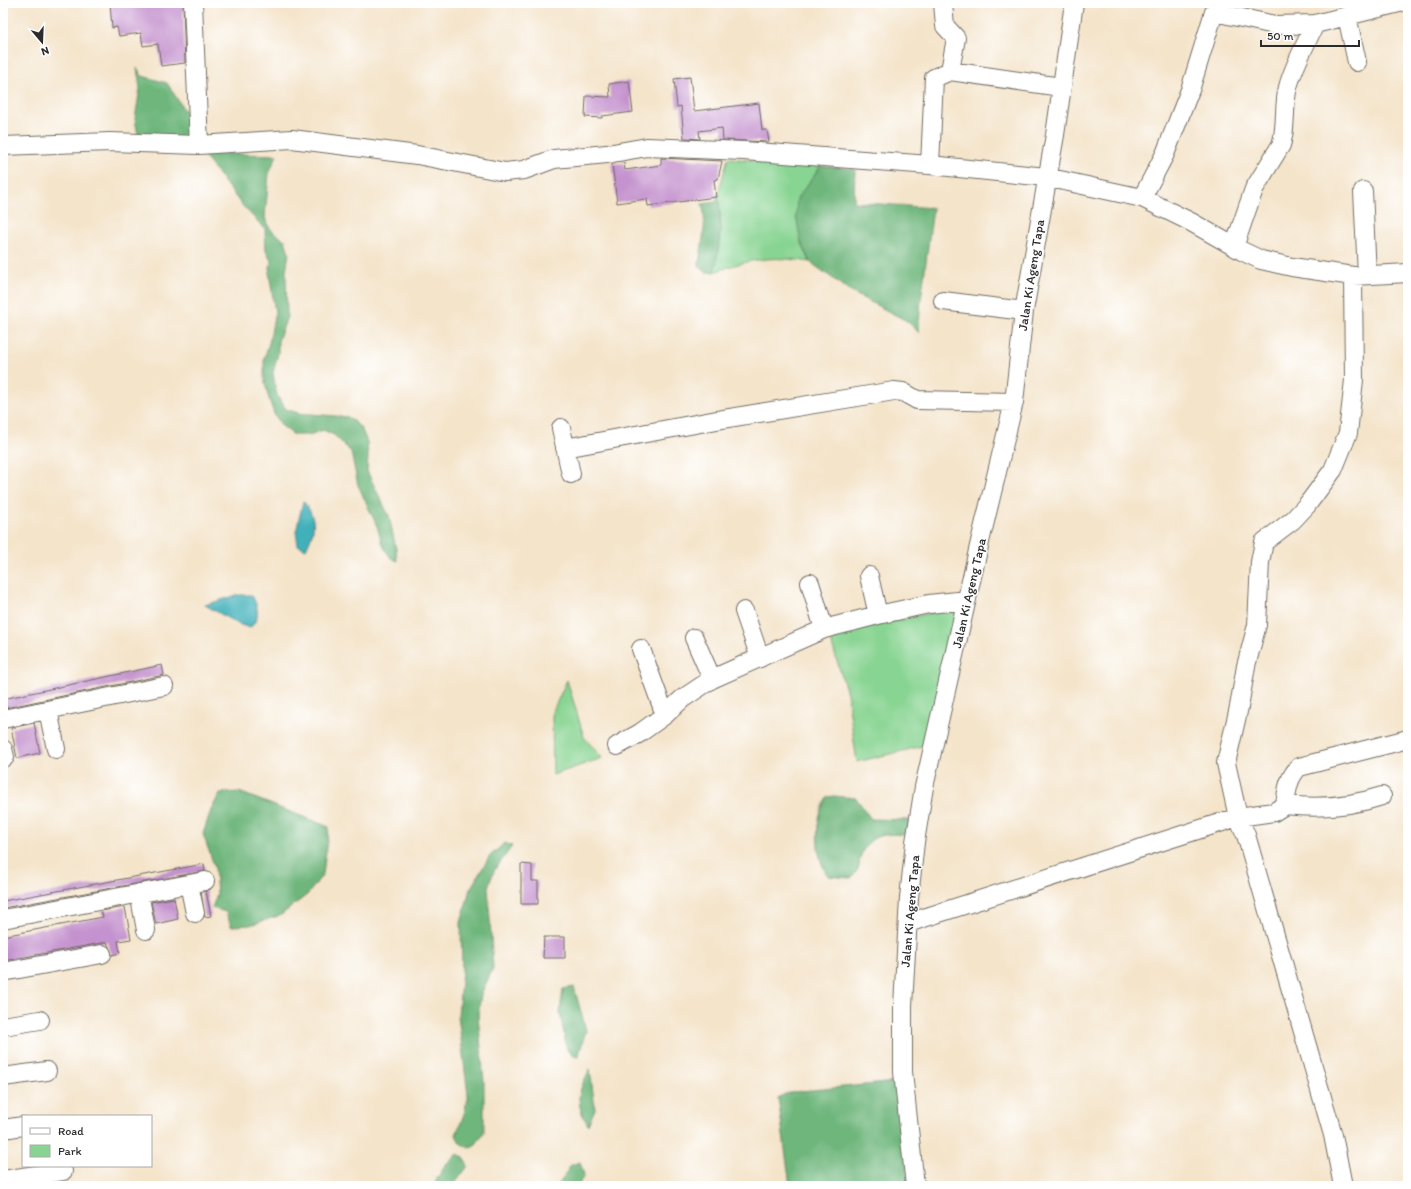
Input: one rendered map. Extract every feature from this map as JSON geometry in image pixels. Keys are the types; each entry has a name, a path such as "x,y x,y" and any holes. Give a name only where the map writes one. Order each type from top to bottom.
{"street":[{"path":"193,3 199,145"},
{"path":"943,3 946,26 956,38 950,71"},
{"name":"Jalan Ki Ageng Tapa","path":"915,1186 903,1072 903,1006 912,874 924,787 1014,402 1024,311 1054,135 1074,3"},
{"path":"1142,198 1165,154 1190,90 1214,7 1275,25 1315,24 1399,3"},
{"path":"1346,16 1357,62"},
{"path":"1234,247 1254,189 1281,146 1283,140 1284,106 1288,86 1315,24"},
{"path":"930,165 934,78 950,71 1061,87"},
{"path":"3,146 110,142 199,145 292,139 417,155 505,172 524,170 554,160 607,154 647,147 744,151 930,165 1046,177 1142,198 1191,222 1234,247 1261,260 1292,267 1360,275 1408,273"},
{"path":"1343,1186 1333,1135 1246,835 1238,817 1226,763 1239,707 1246,666 1257,625 1261,550 1264,542 1293,520 1308,505 1333,470 1348,433 1354,380 1363,191"},
{"path":"943,301 1024,311"},
{"path":"565,448 717,420 894,391 904,392 918,400 1014,402"},
{"path":"561,428 571,474"},
{"path":"869,576 878,615"},
{"path":"810,583 824,630"},
{"path":"617,746 640,733 665,715 682,700 712,679 824,630 878,615 929,604 967,600"},
{"path":"744,611 760,658"},
{"path":"694,638 712,679"},
{"path":"641,648 665,715"},
{"path":"3,719 164,686"},
{"path":"48,710 56,749"},
{"path":"1285,805 1288,782 1292,774 1299,767 1408,739"},
{"path":"3,749 5,757 3,758"},
{"path":"908,923 1238,817 1274,812 1285,805 1305,807 1340,807 1361,803 1382,796"},
{"path":"3,919 197,882 195,913"},
{"path":"139,893 146,930"},
{"path":"3,972 102,954"},
{"path":"3,1026 40,1020"},
{"path":"3,1077 47,1071"},
{"path":"3,1129 22,1126"},
{"path":"4,1186 3,1179 63,1171"}],"green space":[{"path":"137,68 142,76 167,83 190,119 191,138 138,135 135,119 140,88"},
{"path":"202,153 277,155 269,173 265,217 272,230 285,240 289,253 286,271 287,317 278,341 278,353 273,373 277,396 286,409 298,413 348,417 361,428 367,442 367,471 389,516 397,561 390,557 382,544 377,526 358,485 351,452 334,435 323,430 309,435 294,435 282,426 274,414 264,378 264,359 269,343 275,312 269,272 271,260 266,250 265,229 241,204"},
{"path":"728,158 821,166 818,173 807,185 801,242 810,262 784,259 750,261 714,272 721,227 718,194"},
{"path":"821,166 855,169 854,202 933,208 920,308 919,333 907,321 853,293 810,262 801,242 796,216 797,199"},
{"path":"718,194 720,233 718,252 714,272 705,272 699,265 704,234 704,211 702,204 716,202"},
{"path":"959,607 927,745 857,762 847,693 830,638 846,631"},
{"path":"567,680 584,737 602,758 553,775 552,713"},
{"path":"239,792 329,827 323,874 308,894 281,915 250,925 231,926 226,912 212,908 217,894 215,868 203,834 211,810 220,793"},
{"path":"834,796 856,798 871,819 910,820 907,835 893,834 881,836 870,841 862,853 859,867 851,878 828,876 820,858 817,836 820,815 827,797"},
{"path":"505,843 512,846 494,871 488,887 493,968 481,994 478,1015 484,1082 484,1132 476,1144 469,1148 460,1143 456,1135 464,1114 468,1095 458,1015 462,971 461,923 470,889 490,856"},
{"path":"574,987 586,1030 578,1058 567,1050 560,1013 563,989"},
{"path":"590,1069 595,1109 588,1125 579,1103 579,1097 580,1090"},
{"path":"896,1082 909,1186 790,1186 778,1098 785,1094 801,1091"},
{"path":"457,1154 464,1157 468,1166 453,1186 433,1186 445,1165"},
{"path":"580,1162 584,1175 578,1186 558,1186 571,1165"}],"water":[{"path":"303,501 311,513 314,525 306,549 298,545 296,532"},
{"path":"237,595 252,595 254,599 257,608 257,616 250,628 238,624 205,605"}],"building":[{"path":"110,3 183,3 185,63 161,66 158,44 143,46 141,33 119,36 117,27 112,28"},
{"path":"690,77 694,111 759,103 762,130 767,130 769,142 723,140 722,128 699,131 700,139 684,138 681,106 677,107 674,79"},
{"path":"629,81 633,112 602,116 602,118 585,117 586,96 610,97 609,84"},
{"path":"661,158 722,161 718,179 714,180 716,197 648,206 647,199 617,203 612,164 624,163 625,170 661,165"},
{"path":"162,665 164,675 5,708 3,699"},
{"path":"34,723 40,753 17,758 11,728"},
{"path":"204,864 205,871 3,908 3,901"},
{"path":"521,864 532,865 532,881 538,881 538,904 521,904"},
{"path":"206,891 211,916 205,917 201,892"},
{"path":"174,898 178,919 156,924 151,902"},
{"path":"125,907 131,939 118,941 120,953 112,955 107,942 3,961 3,936 103,917 101,911"},
{"path":"544,937 565,937 565,958 543,958"}]}
